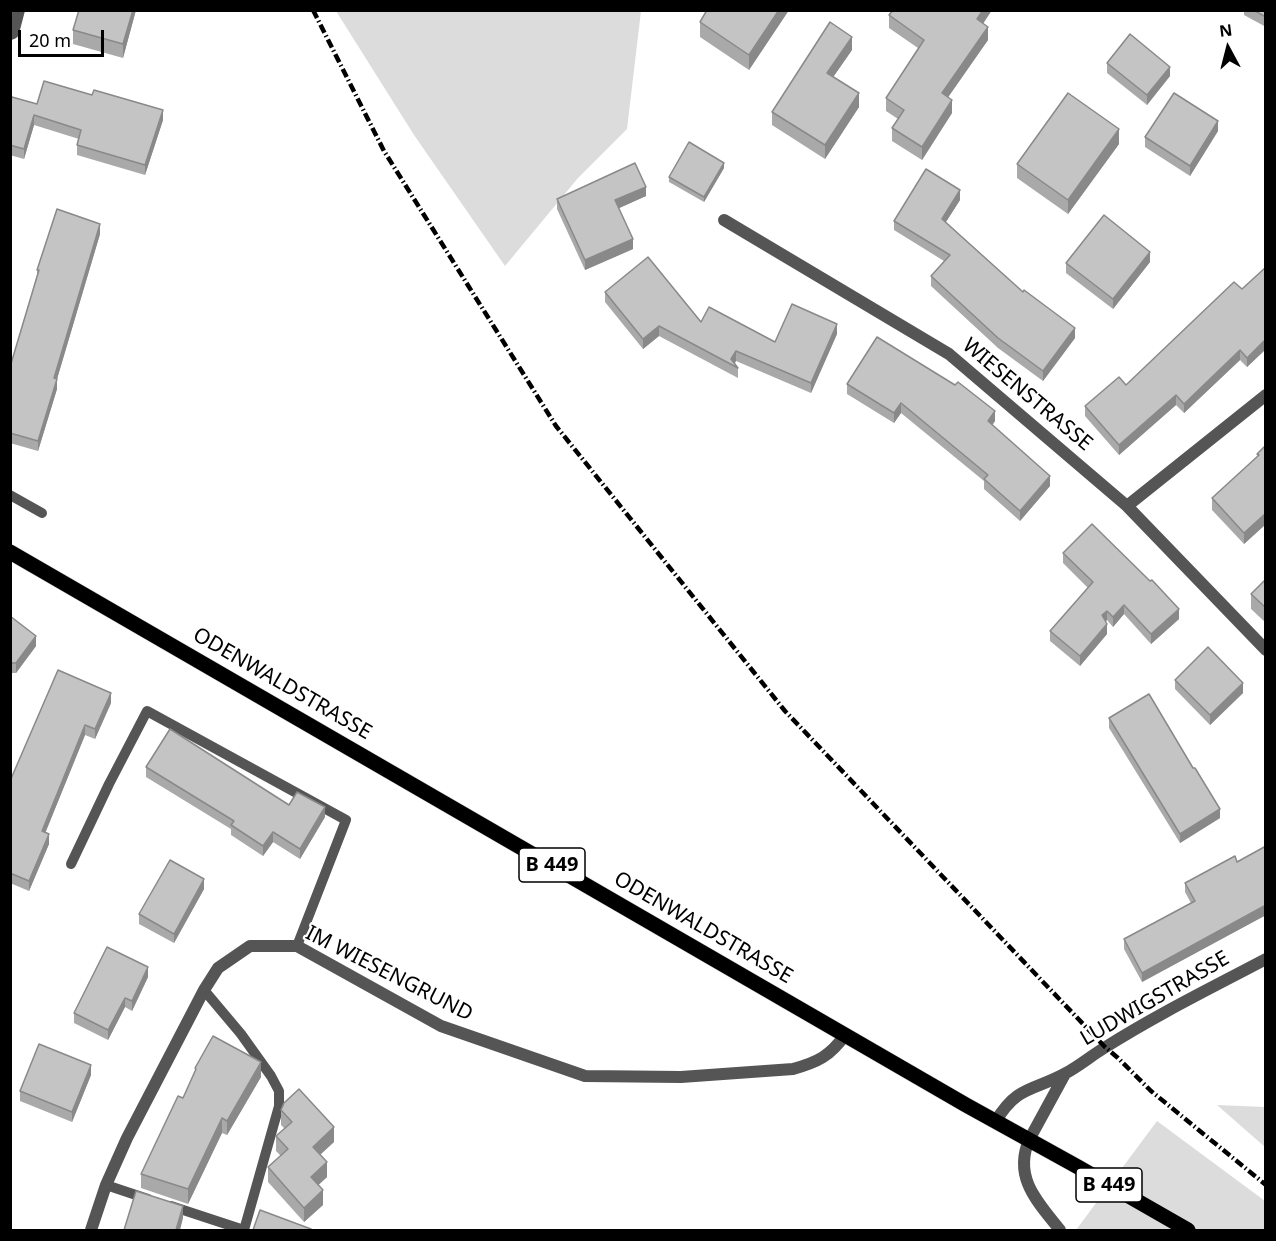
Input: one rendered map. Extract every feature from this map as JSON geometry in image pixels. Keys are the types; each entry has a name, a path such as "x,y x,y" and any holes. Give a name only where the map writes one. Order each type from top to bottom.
{"main road":[{"name":"ODENWALDSTRASSE","path":"10,552 845,1035 1188,1230"}],"street":[{"path":"10,34 13,33 19,10"},
{"name":"WIESENSTRASSE","path":"724,220 949,354 1127,506 1266,650"},
{"path":"1127,506 1266,395"},
{"name":"IM WIESENGRUND","path":"91,1230 106,1185 127,1138 204,990 218,968 250,946 297,946 441,1026 585,1076 681,1077 793,1069 823,1058 836,1048 845,1035"},
{"name":"LUDWIGSTRASSE","path":"996,1121 1006,1105 1019,1094 1065,1074 1105,1047 1189,999 1266,959"},
{"name":"LUDWIGSTRASSE","path":"1060,1230 1028,1186 1023,1160 1029,1140 1065,1074"}],"lane":[{"path":"10,495 42,513"},
{"path":"71,864 147,711 346,820 297,946"},
{"path":"106,1185 244,1230 279,1106 279,1091 241,1034 204,990"}],"shaded area":[{"path":"336,11 641,11 627,129 578,178 505,266 414,135"},
{"path":"1217,1105 1265,1107 1265,1147"},
{"path":"1157,1121 1265,1201 1265,1230 1076,1230"}],"building":[{"path":"79,10 133,10 123,44 73,30"},
{"path":"707,10 779,10 749,55 700,22"},
{"path":"893,10 983,10 977,19 988,27 942,93 952,100 922,147 892,128 904,110 886,98 924,40 889,15"},
{"path":"1253,10 1266,10 1266,17"},
{"path":"830,22 852,37 827,73 859,93 825,145 772,112"},
{"path":"1130,34 1170,67 1147,95 1107,63"},
{"path":"44,81 92,95 94,90 163,110 145,165 77,145 81,130 34,115 24,149 10,145 10,101 12,97 37,104"},
{"path":"1068,93 1119,129 1068,200 1017,164"},
{"path":"1174,93 1218,121 1190,166 1145,137"},
{"path":"689,142 724,163 704,197 669,177"},
{"path":"635,163 646,187 615,200 633,239 585,260 557,199"},
{"path":"926,169 960,190 942,219 1023,292 1024,290 1075,328 1043,371 998,338 931,276 950,255 894,221"},
{"path":"57,209 100,224 54,378 57,379 38,441 10,433 10,367"},
{"path":"1104,215 1150,252 1113,299 1066,263"},
{"path":"648,257 701,322 709,307 775,342 792,304 837,324 811,383 736,351 731,359 738,368 659,326 643,339 605,292"},
{"path":"1266,267 1266,339 1247,358 1240,350 1184,404 1176,395 1119,445 1085,406 1119,377 1126,385 1234,282 1242,289"},
{"path":"877,337 955,385 958,382 995,411 988,421 1050,476 1020,511 984,479 988,475 901,403 894,413 847,384"},
{"path":"1266,445 1266,513 1244,533 1212,498 1259,455 1257,454"},
{"path":"1092,524 1150,581 1152,580 1179,609 1151,634 1124,605 1113,617 1107,611 1102,615 1107,624 1080,656 1050,631 1093,582 1063,553"},
{"path":"1266,579 1266,608 1251,594"},
{"path":"10,616 36,636 16,663 10,663"},
{"path":"1208,647 1243,683 1210,715 1175,680"},
{"path":"58,670 111,693 95,729 85,725 42,831 49,834 29,881 10,873 10,781"},
{"path":"1149,694 1220,809 1180,834 1109,718"},
{"path":"170,729 289,805 297,792 325,807 300,849 273,832 263,846 231,825 234,821 146,767"},
{"path":"1266,846 1266,905 1142,973 1124,939 1195,901 1185,883 1235,856 1237,862"},
{"path":"170,860 204,879 174,934 139,914"},
{"path":"107,947 148,967 132,1001 125,998 108,1030 74,1013"},
{"path":"213,1036 261,1062 227,1121 222,1118 188,1189 141,1174 178,1096 183,1098 195,1068"},
{"path":"39,1044 91,1065 72,1112 20,1091"},
{"path":"299,1089 334,1127 313,1147 327,1162 311,1177 323,1190 304,1208 268,1167 288,1149 276,1136 292,1122 281,1110 284,1103"},
{"path":"136,1191 183,1206 176,1230 124,1230"},
{"path":"260,1210 311,1229 311,1230 253,1230"}],"railway":[{"path":"313,10 384,151 556,426 785,711 1105,1047 1151,1091 1266,1185"}]}
